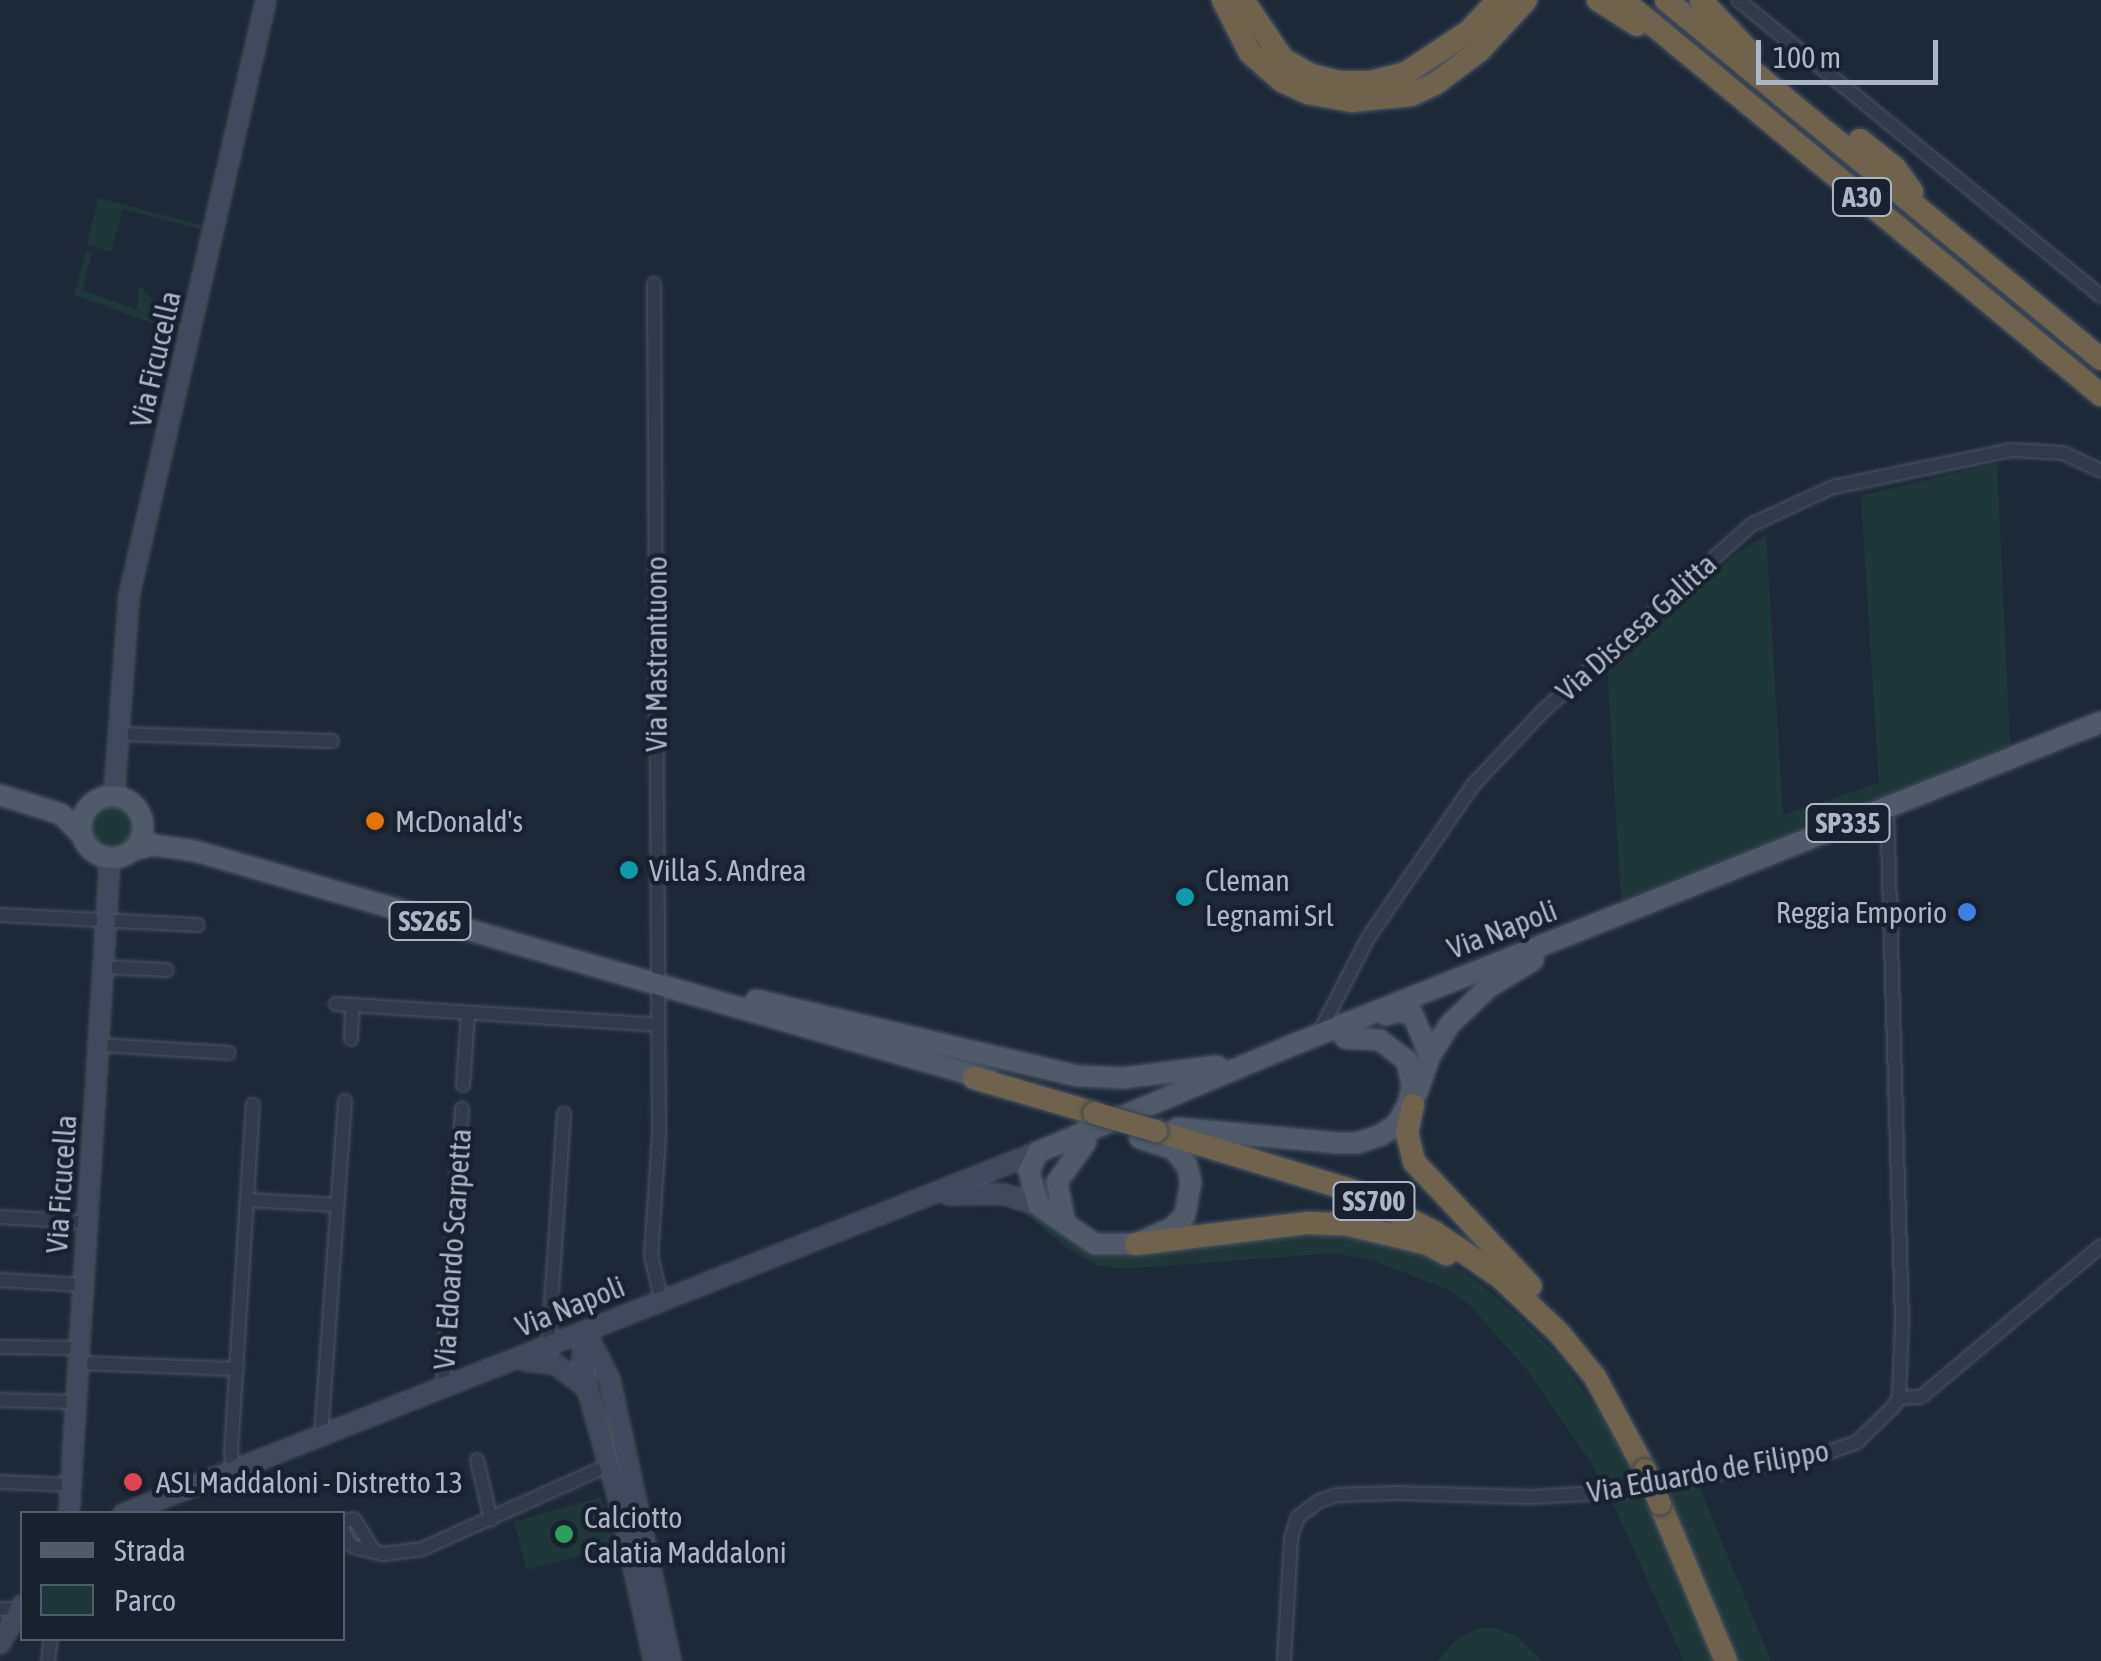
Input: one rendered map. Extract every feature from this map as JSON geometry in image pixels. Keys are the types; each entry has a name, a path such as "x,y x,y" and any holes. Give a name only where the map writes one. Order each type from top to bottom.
{"highway":[{"path":"1224,0 1250,54 1282,80 1308,93 1351,101 1411,95 1434,84 1479,51 1526,0"},
{"path":"1242,0 1283,59 1311,76 1372,82 1406,73 1439,53 1468,32 1498,0"},
{"path":"1598,0 1682,49"},
{"name":"A30","path":"1623,0 2101,394"},
{"name":"A30","path":"1666,0 2101,359"},
{"path":"1701,0 1738,41 1894,168 1938,225"},
{"name":"SS700","path":"974,1078 1321,1180 1410,1218 1500,1276 1580,1358 1630,1436 1726,1661"},
{"path":"1413,1105 1408,1133 1414,1162 1554,1313 1572,1335 1580,1358"},
{"path":"1136,1244 1308,1224 1379,1230 1428,1244 1465,1264 1532,1320 1559,1333"}],"main road":[{"name":"SP335","path":"1596,924 2101,722"},
{"path":"0,795 61,814 90,849 110,858"},
{"name":"SS265","path":"107,798 131,802 141,816 195,850"},
{"path":"37,805 62,807 107,798"},
{"path":"82,836 82,818 107,798"},
{"path":"133,850 142,834 141,816"},
{"name":"SS265","path":"110,858 153,845 195,850 662,987"},
{"name":"Via Napoli","path":"1038,1152 1284,1048 1596,924"},
{"name":"Via Napoli","path":"1038,1152 1086,1142 1345,1038 1533,960 1596,924"},
{"path":"1413,1105 1430,1056 1451,1022 1476,999 1533,960"},
{"name":"SS700","path":"662,987 974,1078"},
{"path":"662,987 731,994 1078,1076 1124,1078 1254,1061"},
{"path":"1284,1048 1329,1038 1392,1012 1406,1013 1418,1021 1430,1056"},
{"path":"1155,1132 1338,1143 1358,1143 1382,1135 1397,1124 1408,1104 1411,1072 1397,1050 1380,1040 1345,1038"},
{"path":"1038,1152 1029,1172 1038,1205 1094,1244 1136,1244 1172,1228 1185,1215 1192,1182 1187,1166 1155,1132"},
{"path":"1057,1182 1086,1142"},
{"path":"1038,1152 1057,1182 1066,1224"}],"street":[{"name":"Via Ficucella","path":"107,798 118,734 129,596 266,0"},
{"path":"1738,0 2101,296"},
{"name":"Via Mastrantuono","path":"654,284 662,987 657,1025 659,1136 651,1256 662,1302"},
{"name":"Via Discesa Galitta","path":"1318,1035 1368,938 1473,785 1543,711 1750,525 1833,487 2011,450 2063,453 2101,471"},
{"path":"118,734 332,741"},
{"path":"1887,807 1902,1320 1899,1398 1921,1397 2101,1246"},
{"name":"Via Ficucella","path":"69,1511 78,1402 84,1222 100,1045 110,858"},
{"path":"0,907 198,924"},
{"path":"0,915 108,917"},
{"path":"105,967 167,970"},
{"path":"336,1004 657,1025"},
{"path":"351,1039 352,1005"},
{"path":"463,1086 468,1013"},
{"path":"100,1045 229,1053"},
{"path":"321,1436 344,1101"},
{"path":"234,1470 230,1452 252,1105"},
{"name":"Via Edoardo Scarpetta","path":"443,1389 462,1109"},
{"path":"548,1348 564,1114"},
{"name":"Via Napoli","path":"131,1511 933,1197 1038,1152"},
{"path":"933,1197 1004,1194 1038,1205"},
{"path":"247,1200 337,1205"},
{"path":"0,1217 84,1222"},
{"path":"0,1280 82,1285"},
{"path":"626,1317 609,1342 610,1380 671,1661"},
{"path":"586,1332 610,1380"},
{"path":"586,1332 582,1358 587,1388 609,1465 654,1661"},
{"path":"0,1347 236,1369"},
{"path":"515,1360 555,1364 587,1388"},
{"name":"Via Eduardo de Filippo","path":"1284,1661 1291,1538 1298,1516 1319,1502 1338,1495 1396,1493 1530,1497 1619,1492 1822,1454 1857,1442 1899,1398"},
{"path":"0,1400 78,1402"},
{"path":"477,1460 491,1518"},
{"path":"345,1523 354,1518 364,1541 376,1553 422,1549 609,1465"},
{"path":"0,1482 72,1485"},
{"path":"0,1644 20,1609"}],"green space":[{"path":"98,198 205,226 204,230 123,209 111,252 87,245"},
{"path":"86,251 92,253 82,290 137,310 139,285 165,315 186,327 183,334 74,295"},
{"path":"1997,463 2010,745 1621,900 1607,665 1739,552 1766,535 1783,815 1879,783 1861,496"},
{"path":"113,801 130,809 138,826 130,843 113,851 96,843 88,826 96,809"},
{"path":"1011,1201 1093,1251 1120,1254 1275,1232 1349,1231 1421,1249 1465,1272 1514,1312 1562,1360 1601,1416 1640,1484 1602,1489 1594,1467 1527,1370 1469,1304 1447,1289 1372,1260 1335,1253 1123,1269 1096,1265 1065,1247 1024,1212 990,1203"},
{"path":"1699,1486 1771,1661 1737,1661 1666,1490"},
{"path":"1644,1493 1715,1661 1684,1661 1611,1499"},
{"name":"Calciotto Calatia Maddaloni","path":"601,1497 615,1546 527,1570 514,1522"},
{"path":"1479,1628 1494,1628 1517,1636 1542,1661 1437,1661 1458,1638"}],"place":[{"name":"McDonald's","path":"375,821"},
{"name":"Villa S. Andrea","path":"629,870"},
{"name":"Cleman Legnami Srl","path":"1185,897"},
{"name":"Reggia Emporio","path":"1967,912"},
{"name":"ASL Maddaloni - Distretto 13","path":"133,1482"},
{"name":"Calciotto Calatia Maddaloni","path":"564,1534"}]}
